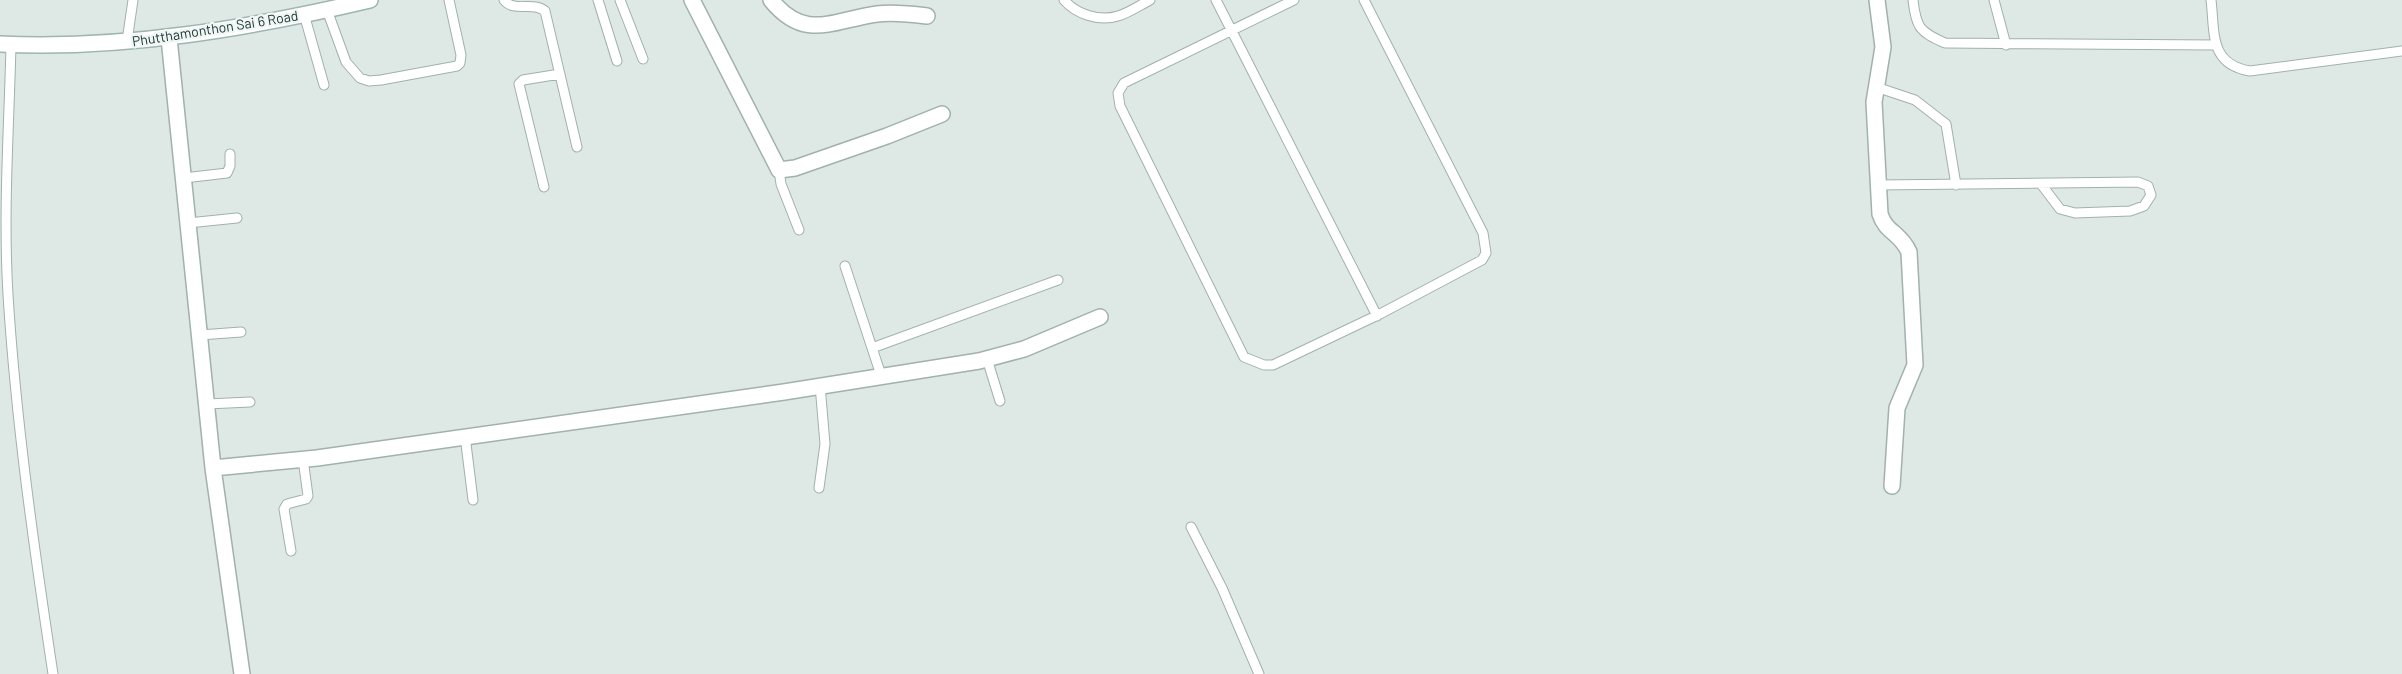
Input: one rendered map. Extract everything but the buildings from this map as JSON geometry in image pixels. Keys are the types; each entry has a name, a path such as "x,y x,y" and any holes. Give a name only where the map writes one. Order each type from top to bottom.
{"street":[{"name":"Phutthamonthon Sai 6 Road","path":"6,45 169,38 327,10 370,0"},
{"path":"692,0 779,170 795,168 878,140 942,114"},
{"path":"771,0 792,20 810,27 877,14 928,16"},
{"path":"1877,0 1882,47 1874,102 1880,214 1884,225 1904,240 1909,252 1915,365 1897,408 1892,486"},
{"path":"169,38 213,468 242,674"},
{"path":"213,468 303,459 820,386 987,359 1024,349 1100,317"}],"lane":[{"path":"127,41 133,0"},
{"path":"327,10 346,62 352,72 369,81 457,66 460,63 461,55 449,0"},
{"path":"504,0 512,6 535,6 545,11 577,147"},
{"path":"598,0 617,61"},
{"path":"620,0 643,59"},
{"path":"1064,0 1070,7 1086,15 1104,18 1117,16 1150,0"},
{"path":"1216,0 1377,316"},
{"path":"1294,0 1124,83 1118,93 1118,99 1244,357 1264,365 1273,365 1377,316 1482,260 1486,253 1483,233 1364,0"},
{"path":"1913,0 1915,19 1925,35 1945,43 2216,44"},
{"path":"1994,0 2006,44"},
{"path":"2211,0 2216,44 2224,61 2235,68 2250,71 2402,51"},
{"path":"304,14 324,85"},
{"path":"6,45 8,294 25,475 53,674"},
{"path":"544,187 519,84 523,80 560,74"},
{"path":"1876,87 1915,100 1946,124 1956,185"},
{"path":"184,178 227,173 230,166 230,154"},
{"path":"779,170 781,184 799,230"},
{"path":"1878,185 2138,182 2148,186 2151,195 2144,206 2130,211 2075,213 2060,209 2041,184"},
{"path":"188,223 237,218"},
{"path":"845,266 881,375"},
{"path":"872,348 1058,280"},
{"path":"200,335 241,332"},
{"path":"987,359 1000,401"},
{"path":"819,488 825,444 820,386"},
{"path":"206,404 250,402"},
{"path":"465,436 473,500"},
{"path":"290,551 284,509 286,504 306,499 308,496 303,459"},
{"path":"1191,527 1222,588 1259,674"}]}
